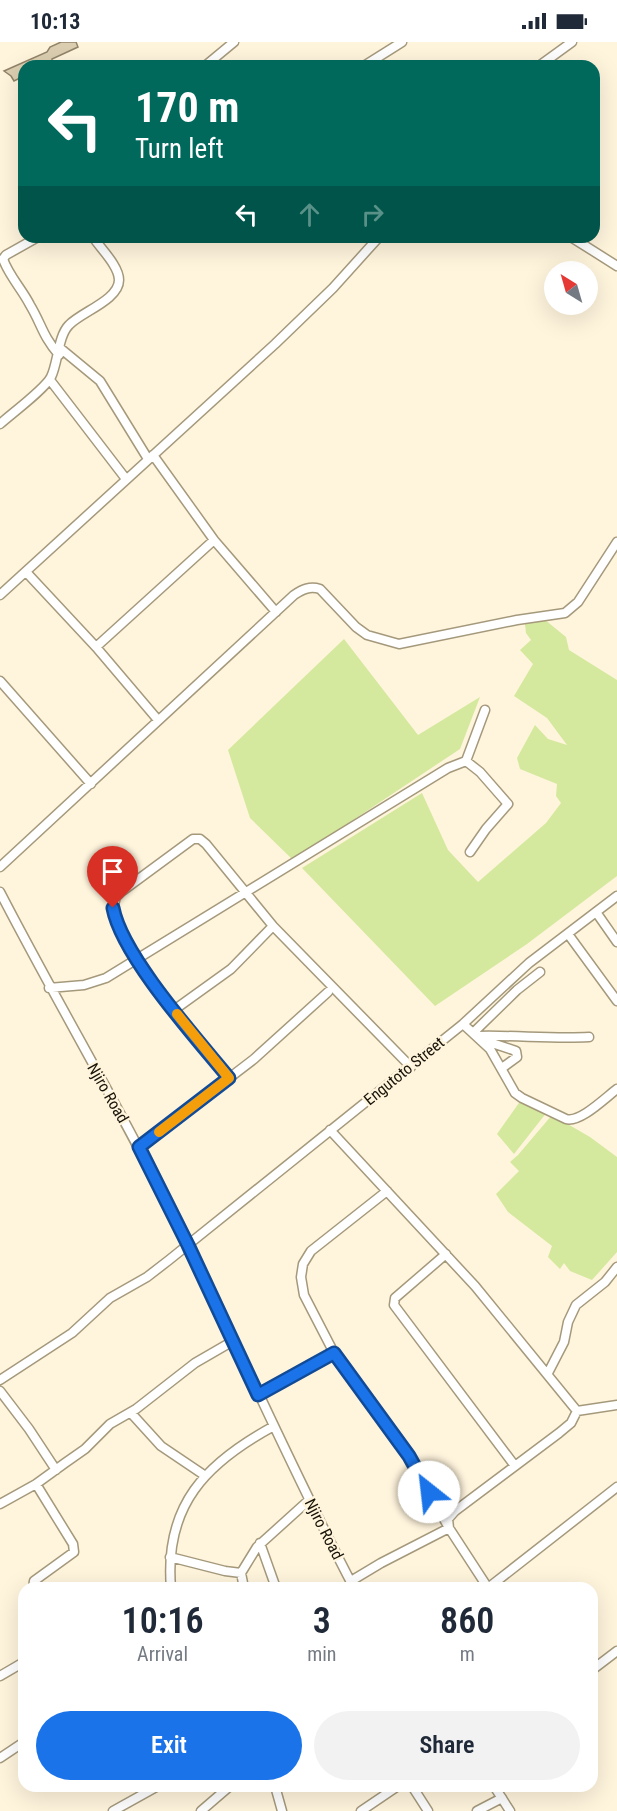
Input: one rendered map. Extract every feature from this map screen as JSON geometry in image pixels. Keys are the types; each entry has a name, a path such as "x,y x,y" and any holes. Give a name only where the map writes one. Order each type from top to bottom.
{"street":[{"path":"212,60 234,42"},
{"path":"374,60 402,42"},
{"path":"547,60 572,42"},
{"path":"27,243 3,259 20,291 30,304 42,333 59,352 100,381 151,457 214,540 276,612"},
{"path":"0,424 50,380 63,333 68,326 107,299 118,286 119,279 116,270 97,243"},
{"path":"0,595 27,573 306,314 373,243"},
{"path":"581,243 617,266"},
{"path":"50,380 126,479"},
{"path":"96,647 214,540"},
{"path":"0,867 302,590 313,587 320,589 356,627 367,635 399,644 517,620 565,613 578,602 617,542"},
{"path":"27,573 96,647 158,720"},
{"path":"0,681 91,784"},
{"path":"49,988 93,984 439,773 466,761 485,710"},
{"path":"466,761 480,772 508,804 486,828 470,852"},
{"path":"229,1078 174,1010 137,958 114,912 114,903 121,892 186,842 200,839 273,926 411,1066"},
{"name":"Njiro Road","path":"0,892 49,988 139,1147 350,1582"},
{"name":"Engutoto Street","path":"0,1380 72,1333 110,1298 147,1276 188,1245 463,1024 529,963 617,896"},
{"path":"596,912 617,942"},
{"path":"174,1010 231,969 273,926"},
{"path":"568,934 617,1001"},
{"path":"478,1036 517,990 540,972"},
{"path":"139,1147 229,1078 328,992"},
{"path":"463,1024 478,1036 502,1068 512,1088 522,1098 572,1121 580,1118 617,1089"},
{"path":"478,1036 507,1034 547,1038 589,1037"},
{"path":"478,1036 516,1052 517,1057 502,1068"},
{"path":"330,1130 446,1254 548,1373 577,1411"},
{"path":"387,1191 311,1251 303,1264 300,1277 304,1295 334,1353 409,1456 449,1528 484,1582"},
{"path":"446,1254 395,1298 394,1305 515,1466"},
{"path":"548,1373 564,1342 568,1322 576,1305 605,1282 617,1267"},
{"path":"0,1504 36,1484 85,1449 110,1424 131,1413 195,1363 233,1341"},
{"path":"258,1395 334,1353"},
{"path":"0,1391 56,1470"},
{"path":"449,1528 448,1519 454,1511 565,1428 577,1411 617,1405"},
{"path":"131,1413 160,1446 204,1475"},
{"path":"171,1582 170,1557 179,1520 204,1475 232,1451 274,1426"},
{"path":"34,1582 74,1552 73,1544 36,1484"},
{"path":"496,1582 617,1487"},
{"path":"243,1582 241,1573 260,1543 309,1500"},
{"path":"356,1582 381,1563 449,1528"},
{"path":"260,1543 274,1582"},
{"path":"170,1557 241,1573"},
{"path":"598,1665 617,1651"},
{"path":"0,1676 18,1666"},
{"path":"0,1758 18,1746"},
{"path":"113,1811 147,1792"},
{"path":"201,1811 223,1792"},
{"path":"277,1792 282,1811"},
{"path":"362,1811 389,1792"},
{"path":"416,1792 429,1811"},
{"path":"498,1792 510,1811"},
{"path":"477,1811 502,1798"}],"green space":[{"path":"544,619 566,637 569,650 617,680 617,876 527,944 435,1006 302,868 422,793 448,850 478,882 546,823 561,803 556,796 557,784 520,769 517,758 535,725 548,739 567,745 547,718 514,696 533,664 520,650 531,640 526,633 525,624"},
{"path":"344,639 418,735 480,697 460,749 293,860 250,818 228,750"},
{"path":"521,1100 547,1112 514,1154 497,1134"},
{"path":"552,1115 590,1137 617,1157 617,1252 592,1280 570,1271 564,1263 560,1269 548,1257 552,1246 508,1212 496,1194 519,1171 510,1162"}],"building":[{"path":"61,42 76,42 78,47 52,60 29,60 47,52 50,47"},
{"path":"18,65 18,79 14,81 4,71"}],"slow traffic":[{"path":"159,1132 229,1078 177,1014"}],"route":[{"path":"113,908 137,958 174,1010 229,1078 139,1147 258,1395 334,1353 409,1456 429,1492"}]}
